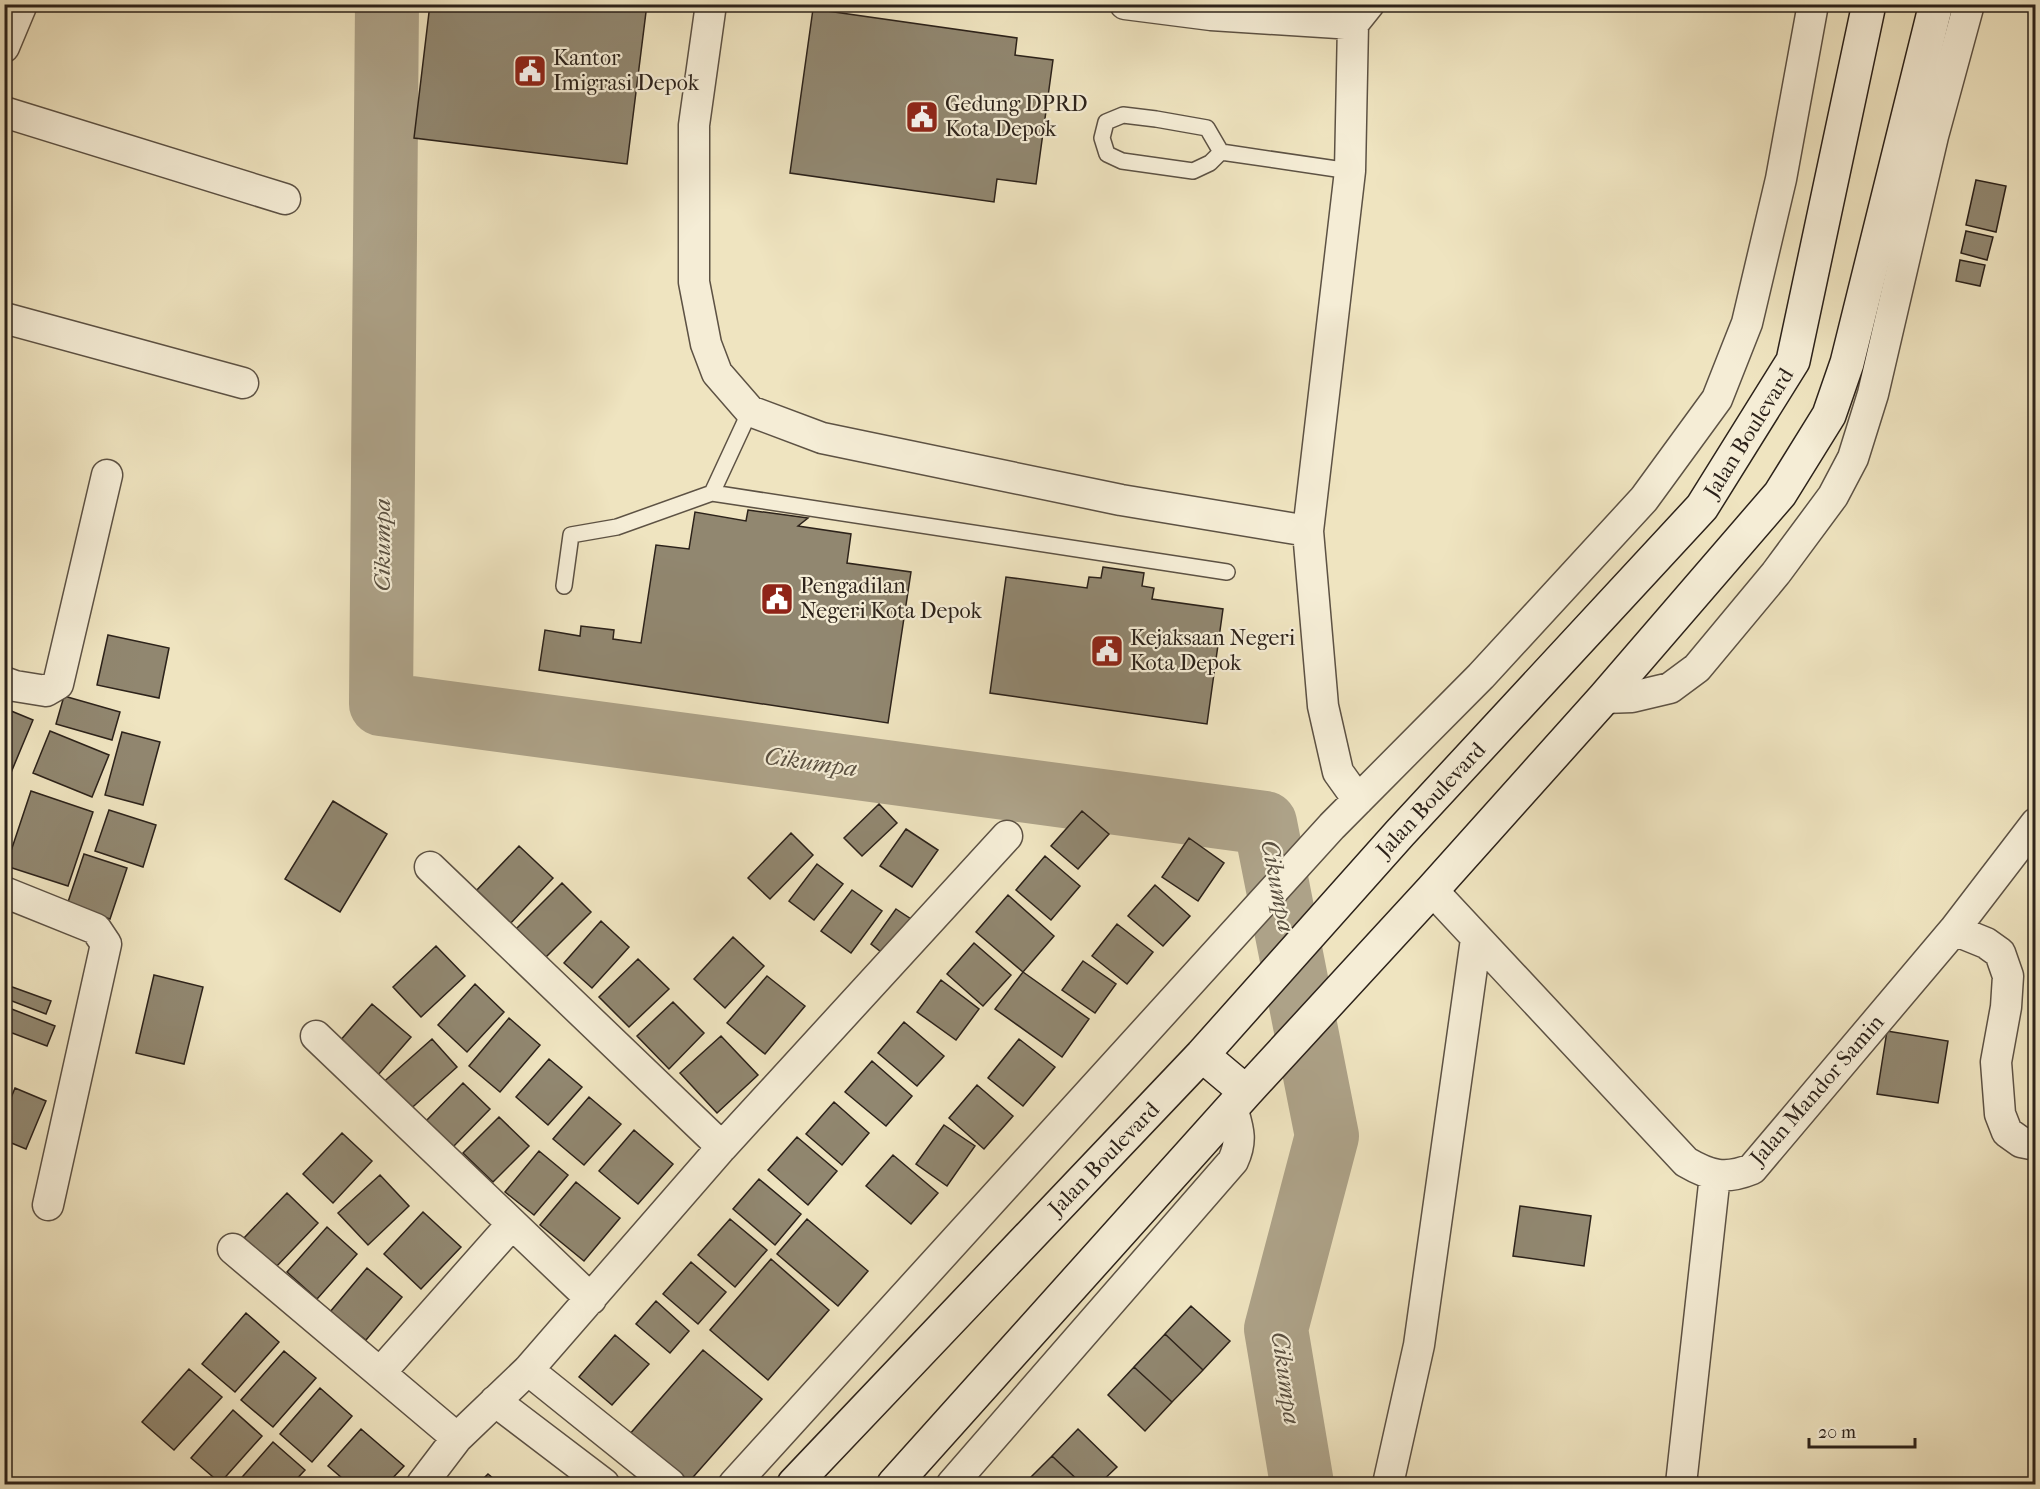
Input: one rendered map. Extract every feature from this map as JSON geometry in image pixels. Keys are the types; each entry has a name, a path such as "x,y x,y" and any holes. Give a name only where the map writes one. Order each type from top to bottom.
{"main road":[{"name":"Jalan Boulevard","path":"794,1485 1202,1055 1400,833 1702,507 1793,361 1869,4"},
{"path":"894,1485 1239,1099 1432,890 1604,698 1780,494 1829,415 1847,363 1935,4"},
{"path":"1202,1055 1239,1099"}],"street":[{"path":"4,47 22,4"},
{"path":"711,4 694,125 694,282 706,344 717,374 750,411 822,438 1121,500 1308,531"},
{"path":"1125,4 1211,15 1361,14 1350,171 1308,531 1323,706 1338,772 1358,800"},
{"path":"734,1485 1358,800 1481,676 1644,499 1717,399 1747,323 1781,179 1813,4"},
{"path":"1604,698 1632,698 1670,688 1697,668 1776,573 1833,496 1853,458 1873,394 1933,136 1970,4"},
{"path":"4,112 285,199"},
{"path":"4,318 243,383"},
{"path":"4,682 46,691 58,684 107,475"},
{"name":"Jalan Mandor Samin","path":"1432,890 1686,1162 1701,1171 1715,1175 1735,1176 1752,1169 1954,930 2036,823"},
{"path":"422,1485 457,1438 528,1370 722,1147 1007,836"},
{"path":"430,867 722,1147"},
{"path":"4,892 96,929 106,944 48,1205"},
{"path":"1954,930 1986,943 2000,953 2008,976 2006,1007 1996,1062 2000,1114 2007,1132 2021,1142 2036,1146"},
{"path":"1388,1485 1419,1345 1476,939"},
{"path":"316,1036 591,1299"},
{"path":"952,1485 1233,1161 1238,1150 1240,1136 1239,1099"},
{"path":"1681,1485 1715,1175"},
{"path":"380,1372 513,1224"},
{"path":"233,1249 457,1438"},
{"path":"528,1370 670,1485"},
{"path":"495,1401 597,1480 618,1443"}],"lane":[{"path":"1124,115 1207,128 1221,152 1210,163 1193,171 1122,161 1107,154 1102,138 1106,122 1124,115"},
{"path":"1221,152 1350,171"},
{"path":"712,493 750,411"},
{"path":"564,586 571,535 617,527 712,493 1227,572"}],"building":[{"name":"Kantor Imigrasi Depok","path":"430,4 647,4 627,164 414,138"},
{"name":"Gedung DPRD Kota Depok","path":"813,9 1017,38 1015,55 1053,60 1036,184 997,179 994,202 790,173"},
{"path":"1976,180 2006,186 1996,232 1966,225"},
{"path":"1966,231 1993,237 1987,260 1961,253"},
{"path":"1960,260 1985,265 1980,286 1956,281"},
{"name":"Pengadilan Negeri Kota Depok","path":"748,510 808,518 798,526 851,534 847,563 911,572 888,723 539,670 545,630 580,636 581,626 614,630 613,639 641,643 656,545 689,549 695,512 746,521"},
{"name":"Kejaksaan Negeri Kota Depok","path":"1103,567 1144,573 1142,586 1154,588 1152,599 1223,609 1207,724 990,693 1006,577 1087,588 1089,577 1101,578"},
{"path":"108,635 169,648 159,698 97,685"},
{"path":"64,696 120,712 112,740 56,724"},
{"path":"4,708 33,720 10,775 4,773"},
{"path":"50,731 109,755 92,797 33,773"},
{"path":"122,732 160,742 143,805 105,795"},
{"path":"31,791 93,812 68,886 6,866"},
{"path":"333,801 387,834 340,912 285,879"},
{"path":"879,804 897,823 862,856 844,838"},
{"path":"109,810 156,825 143,867 95,851"},
{"path":"1082,811 1109,834 1078,869 1051,846"},
{"path":"906,829 938,850 912,887 880,866"},
{"path":"791,833 813,855 770,899 748,878"},
{"path":"1189,838 1224,863 1198,901 1162,877"},
{"path":"519,846 553,878 509,925 474,893"},
{"path":"84,854 127,868 110,919 67,905"},
{"path":"1045,856 1080,886 1051,920 1016,890"},
{"path":"817,864 843,884 814,920 789,901"},
{"path":"562,883 591,912 544,959 515,930"},
{"path":"1155,885 1190,916 1163,946 1128,916"},
{"path":"852,890 882,911 851,953 821,931"},
{"path":"1008,895 1054,936 1023,972 976,932"},
{"path":"896,909 911,919 885,955 871,944"},
{"path":"601,921 629,947 592,988 564,963"},
{"path":"1117,924 1153,952 1127,984 1092,956"},
{"path":"733,937 764,966 725,1008 694,979"},
{"path":"974,943 1011,975 983,1006 947,974"},
{"path":"436,946 465,976 421,1017 393,987"},
{"path":"638,959 669,989 629,1027 599,997"},
{"path":"1083,961 1116,984 1095,1013 1062,990"},
{"path":"1023,972 1089,1019 1062,1057 995,1009"},
{"path":"154,975 203,987 184,1064 136,1053"},
{"path":"767,976 805,1006 765,1054 727,1023"},
{"path":"941,980 979,1009 956,1040 917,1012"},
{"path":"4,984 51,1001 46,1014 4,998"},
{"path":"475,984 504,1012 467,1052 438,1025"},
{"path":"673,1002 704,1033 669,1069 637,1036"},
{"path":"372,1004 411,1037 378,1075 339,1042"},
{"path":"4,1006 55,1026 47,1046 4,1030"},
{"path":"509,1018 540,1045 500,1092 469,1066"},
{"path":"904,1022 944,1056 917,1086 878,1053"},
{"path":"1887,1031 1948,1041 1938,1103 1877,1094"},
{"path":"721,1036 758,1075 717,1113 680,1073"},
{"path":"432,1039 457,1067 405,1114 379,1086"},
{"path":"1019,1039 1055,1067 1023,1106 988,1078"},
{"path":"549,1059 582,1087 548,1125 516,1097"},
{"path":"872,1061 912,1096 886,1126 845,1092"},
{"path":"463,1083 490,1109 452,1148 425,1122"},
{"path":"977,1085 1013,1116 984,1149 949,1118"},
{"path":"15,1088 46,1101 26,1149 4,1140 4,1115"},
{"path":"589,1097 621,1124 584,1165 553,1139"},
{"path":"834,1102 869,1133 842,1165 806,1134"},
{"path":"499,1117 529,1146 493,1182 463,1153"},
{"path":"944,1125 975,1146 947,1186 916,1164"},
{"path":"634,1130 673,1164 638,1204 599,1171"},
{"path":"342,1133 372,1161 333,1203 303,1174"},
{"path":"797,1137 837,1171 808,1205 768,1170"},
{"path":"539,1151 568,1175 534,1215 505,1192"},
{"path":"893,1155 938,1193 911,1224 866,1186"},
{"path":"380,1175 409,1206 368,1245 338,1213"},
{"path":"759,1179 801,1214 775,1245 733,1209"},
{"path":"576,1182 620,1218 584,1261 540,1225"},
{"path":"287,1193 318,1223 275,1268 244,1238"},
{"path":"1520,1206 1591,1216 1584,1266 1513,1256"},
{"path":"423,1212 461,1247 421,1289 384,1254"},
{"path":"730,1219 767,1250 735,1287 698,1255"},
{"path":"807,1219 868,1271 838,1306 777,1254"},
{"path":"327,1227 357,1254 317,1299 287,1272"},
{"path":"771,1259 829,1310 768,1380 710,1330"},
{"path":"691,1262 726,1292 698,1324 663,1294"},
{"path":"367,1268 402,1297 366,1340 330,1312"},
{"path":"656,1301 689,1331 670,1353 636,1324"},
{"path":"1191,1306 1230,1341 1203,1370 1165,1334"},
{"path":"246,1313 279,1342 235,1392 202,1364"},
{"path":"1165,1334 1203,1370 1172,1402 1134,1367"},
{"path":"615,1335 649,1364 612,1405 579,1377"},
{"path":"703,1350 762,1399 687,1484 629,1435"},
{"path":"284,1351 316,1378 273,1427 241,1400"},
{"path":"1134,1367 1172,1402 1145,1431 1108,1395"},
{"path":"189,1369 222,1397 174,1450 142,1422"},
{"path":"320,1388 352,1416 312,1462 280,1434"},
{"path":"233,1410 262,1436 220,1483 191,1458"},
{"path":"361,1429 404,1466 387,1484 349,1484 328,1466"},
{"path":"1078,1429 1117,1467 1099,1484 1082,1484 1052,1456"},
{"path":"273,1442 305,1470 292,1484 236,1484"},
{"path":"1052,1456 1082,1484 1024,1484"},
{"path":"488,1474 500,1484 478,1484"}],"waterway":[{"name":"Cikumpa","path":"387,4 381,704 1265,823 1327,1136 1276,1329 1302,1484"}],"place":[{"name":"Kantor Imigrasi Depok","path":"530,71"},
{"name":"Gedung DPRD Kota Depok","path":"922,117"},
{"name":"Pengadilan Negeri Kota Depok","path":"777,599"},
{"name":"Kejaksaan Negeri Kota Depok","path":"1107,651"}]}
